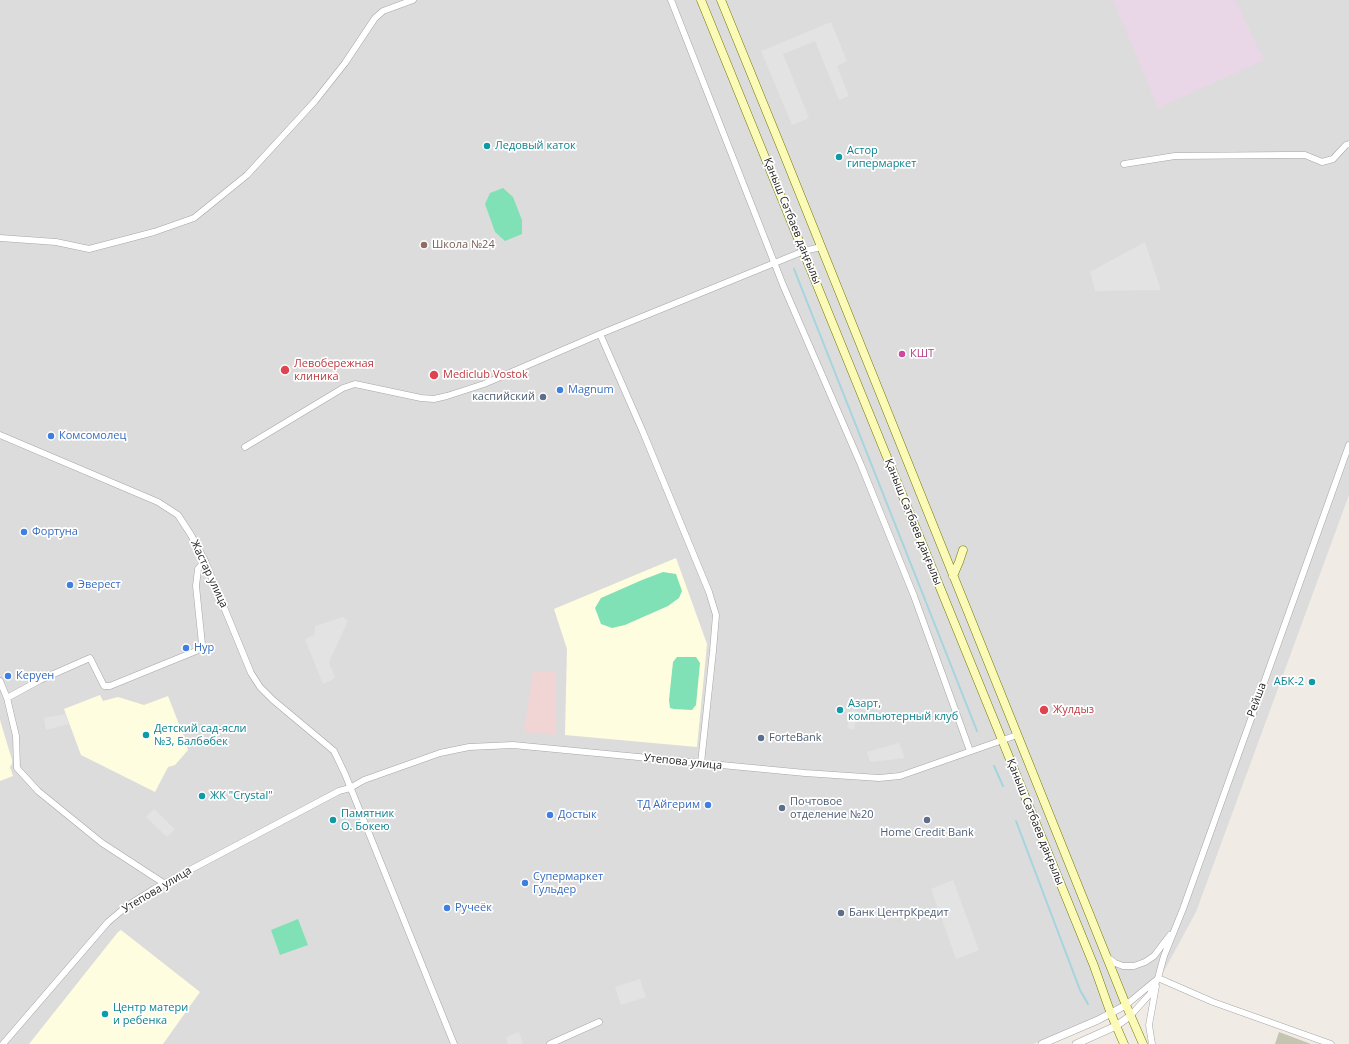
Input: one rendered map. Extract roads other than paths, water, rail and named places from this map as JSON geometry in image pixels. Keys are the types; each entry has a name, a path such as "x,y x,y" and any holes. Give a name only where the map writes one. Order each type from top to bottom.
{"main road":[{"name":"Қаныш Сәтбаев даңғылы","path":"702,0 1124,1044"},
{"name":"Қаныш Сәтбаев даңғылы","path":"721,0 782,147 1130,1016 1143,1044"},
{"path":"953,576 963,550"}],"street":[{"path":"0,238 56,242 89,249 154,232 194,218 247,175 315,102 345,63 375,18 383,11 412,0"},
{"path":"671,0 774,264 861,465 914,596 970,751"},
{"path":"1124,164 1175,156 1305,155 1322,162 1333,159 1346,145 1349,144"},
{"path":"246,447 343,388 354,384 421,398 440,398 484,384 600,334 804,251 821,247"},
{"path":"600,334 709,592 716,615 714,651 701,763"},
{"name":"Жастар улица","path":"0,435 158,502 178,515 205,561 254,677 260,687 273,700 334,751 350,788"},
{"name":"Рейша","path":"1158,978 1164,956 1183,909 1349,445"},
{"path":"7,698 40,680 90,658 104,686 110,686 196,651 202,644 196,586 198,569 205,561"},
{"path":"0,681 7,698 16,736 17,768 38,791 102,843 165,884"},
{"name":"Утепова улица","path":"3,1044 108,922 127,906 154,889 339,791 350,788 364,780 429,757 469,747 513,745 805,774 879,778 900,776 1017,735"},
{"path":"350,788 454,1044"},
{"path":"1106,956 1115,963 1123,966 1134,966 1145,962 1154,956 1175,929"},
{"path":"1042,1044 1111,1014 1126,1005 1158,978"},
{"path":"1076,1044 1116,1026 1130,1016 1150,994 1158,978"},
{"path":"1152,1044 1150,1040 1149,1025 1158,978"},
{"path":"1158,978 1213,1002 1331,1044"},
{"path":"550,1044 599,1022"}],"waterway":[{"path":"794,269 977,731"},
{"path":"994,766 1003,786"},
{"path":"1016,821 1080,990 1088,1004"}],"place":[{"name":"Ледовый каток","path":"487,146"},
{"name":"Астор гипермаркет","path":"839,157"},
{"name":"Школа №24","path":"424,245"},
{"name":"КШТ","path":"902,354"},
{"name":"Левобережная клиника","path":"285,370"},
{"name":"Mediclub Vostok","path":"434,375"},
{"name":"Magnum","path":"560,390"},
{"name":"каспийский","path":"543,397"},
{"name":"Комсомолец","path":"51,436"},
{"name":"Фортуна","path":"24,532"},
{"name":"Эверест","path":"70,585"},
{"name":"Нур","path":"186,648"},
{"name":"Керуен","path":"8,676"},
{"name":"АБК-2","path":"1312,682"},
{"name":"Азарт, компьютерный клуб","path":"840,710"},
{"name":"Жулдыз","path":"1044,710"},
{"name":"Детский сад-ясли №3, Балбөбек","path":"146,735"},
{"name":"ForteBank","path":"761,738"},
{"name":"ЖК \"Crystal\"","path":"202,796"},
{"name":"ТД Айгерим","path":"708,805"},
{"name":"Почтовое отделение №20","path":"782,808"},
{"name":"Достык","path":"550,815"},
{"name":"Памятник О. Бокею","path":"333,820"},
{"name":"Home Credit Bank","path":"927,820"},
{"name":"Супермаркет Гульдер","path":"525,883"},
{"name":"Ручеёк","path":"447,908"},
{"name":"Банк ЦентрКредит","path":"841,913"},
{"name":"Центр матери и ребенка","path":"105,1014"}]}
